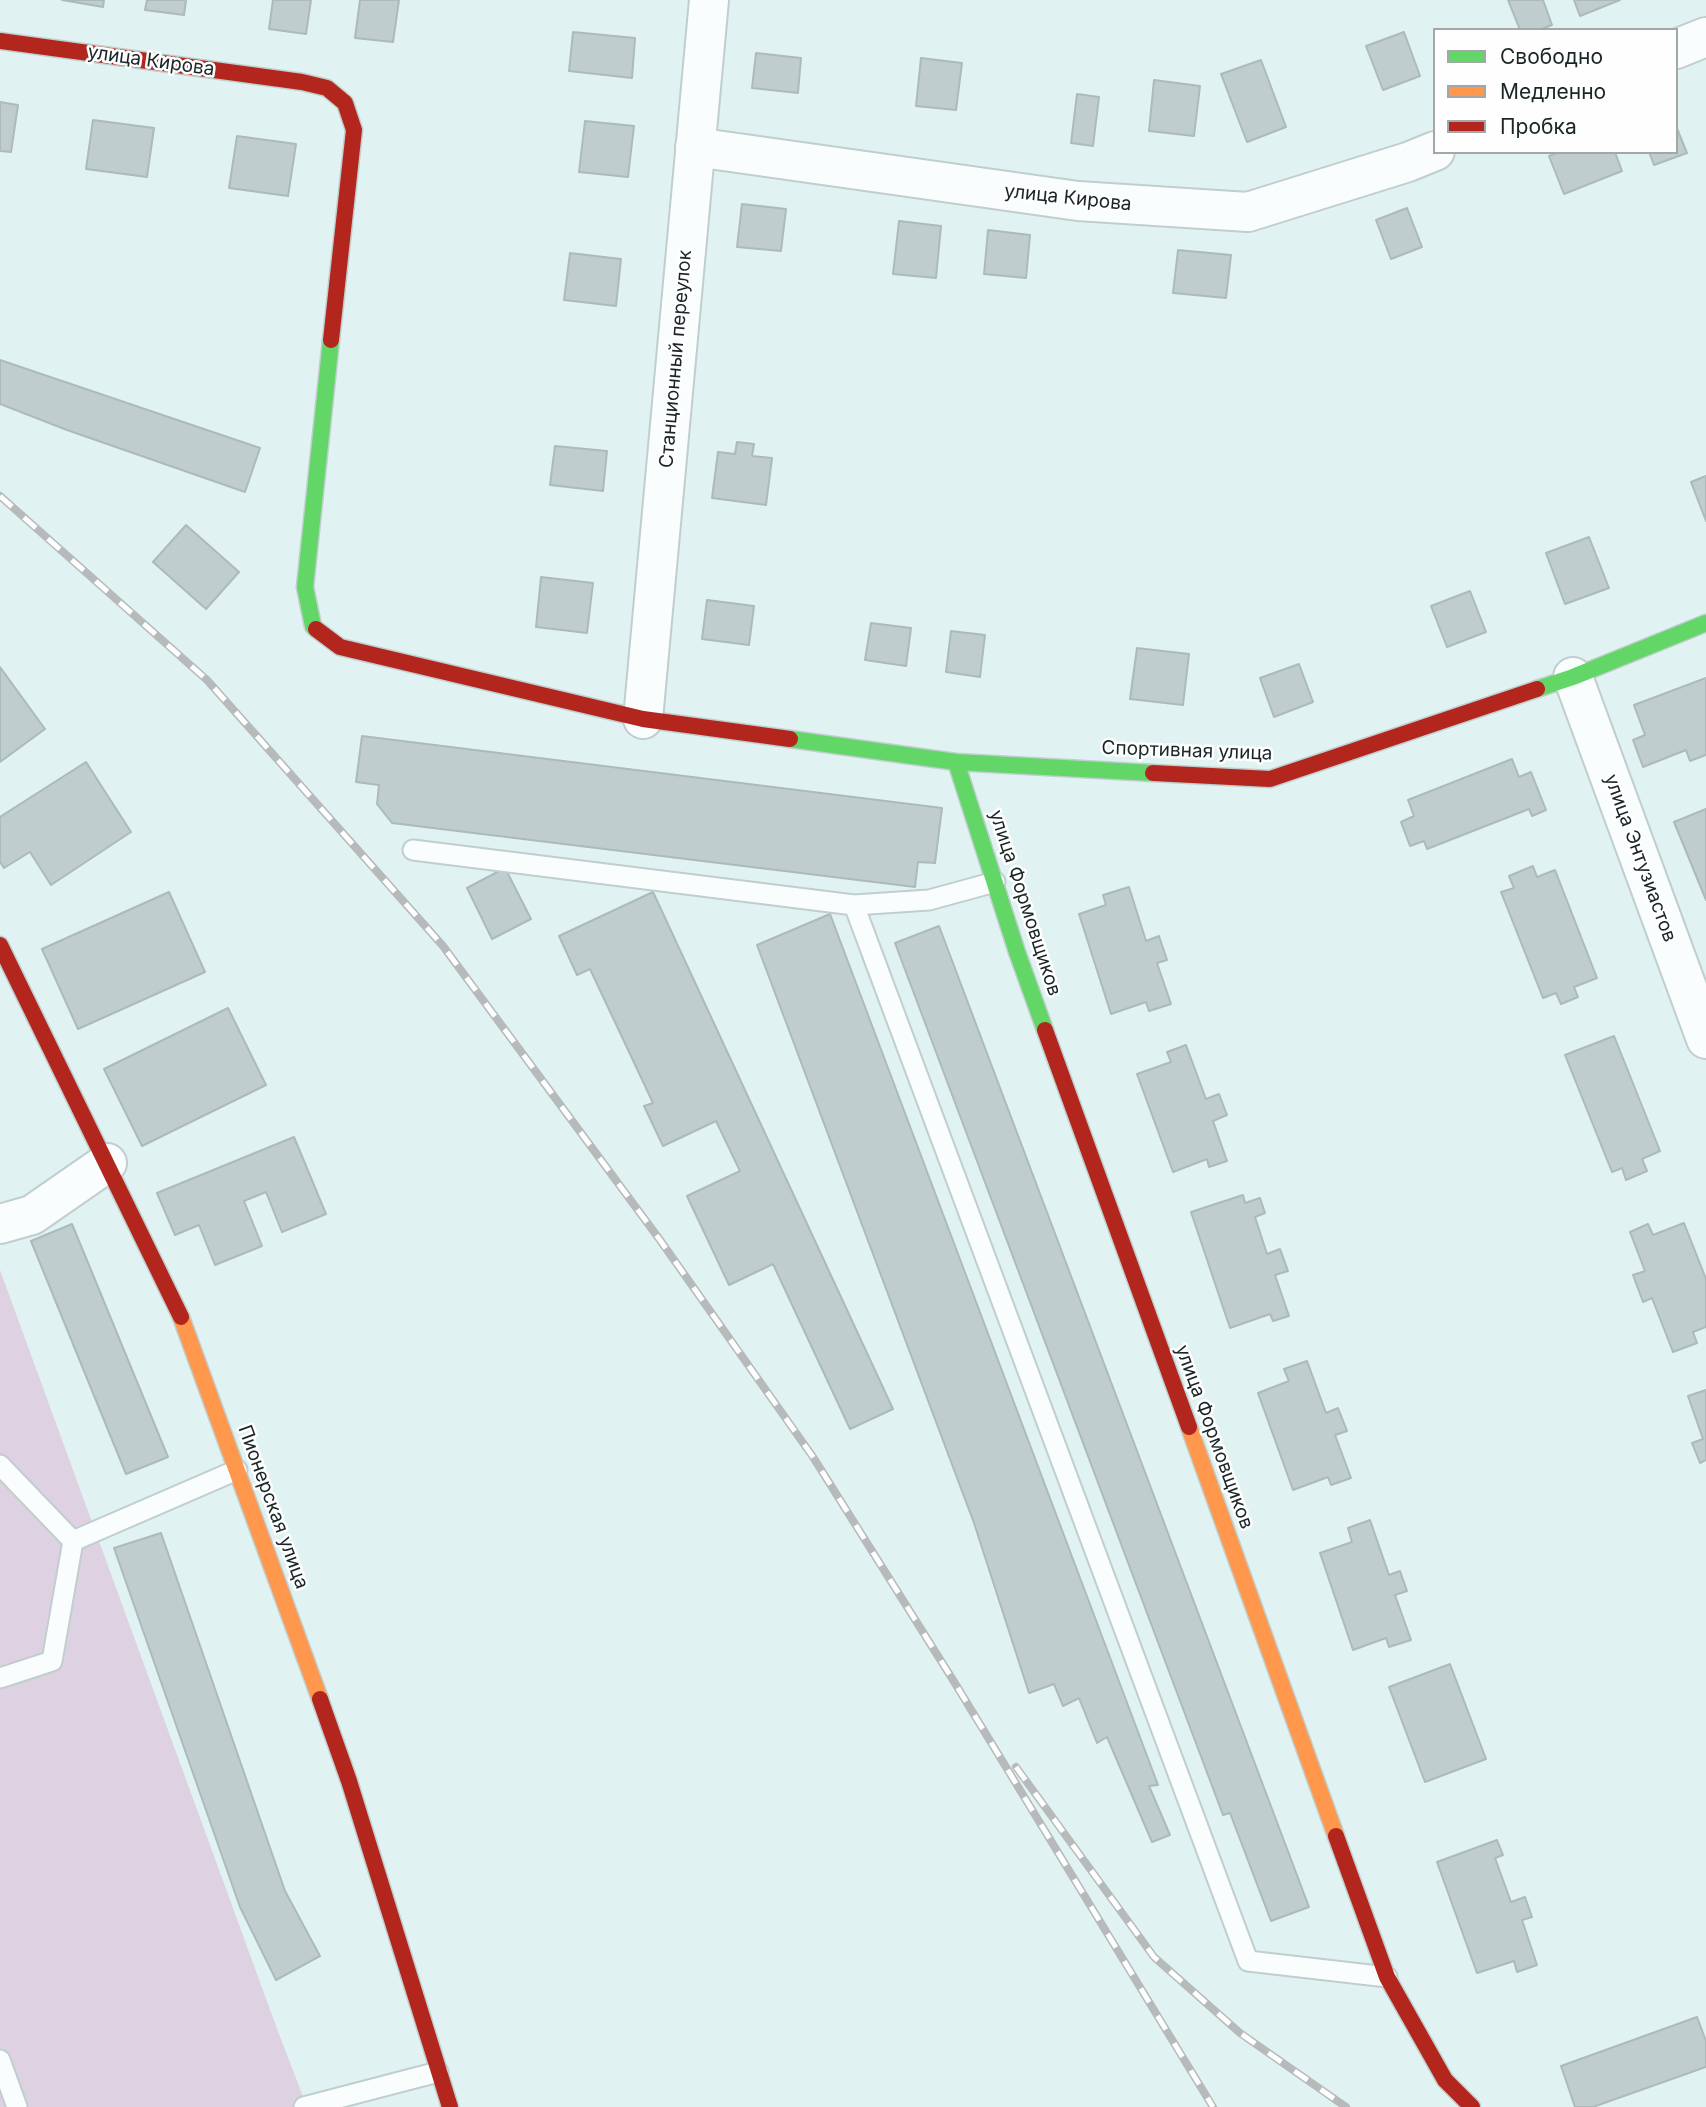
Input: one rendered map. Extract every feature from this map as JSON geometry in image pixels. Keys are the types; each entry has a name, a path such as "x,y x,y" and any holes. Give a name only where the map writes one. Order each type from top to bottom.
{"street":[{"name":"Станционный переулок","path":"643,719 709,0"},
{"path":"1678,48 1706,37"},
{"name":"улица Кирова","path":"0,41 302,82 327,88 345,103 354,130 305,587 313,626 340,647 643,719"},
{"name":"улица Кирова","path":"695,147 1078,201 1248,212 1433,152"},
{"name":"Спортивная улица","path":"643,719 956,762 1270,779 1573,677 1706,623"},
{"name":"улица Энтузиастов","path":"1573,677 1706,1039"},
{"name":"улица Формовщиков","path":"956,762 1022,965 1387,1977 1445,2080 1472,2107"},
{"name":"Пионерская улица","path":"0,945 188,1331 349,1781 450,2107"},
{"path":"0,1224 32,1215 107,1163"}],"lane":[{"path":"413,850 854,905 929,900 995,882"},
{"path":"854,905 1248,1961 1387,1977"},
{"path":"0,1465 73,1541"},
{"path":"73,1541 237,1470"},
{"path":"0,1678 52,1661 73,1541"},
{"path":"0,2060 17,2107"},
{"path":"304,2107 438,2072"}],"shaded area":[{"path":"0,1270 276,2026 307,2107 0,2107"}],"building":[{"path":"62,0 104,0 103,7"},
{"path":"147,0 186,0 184,15 145,10"},
{"path":"273,0 311,0 306,34 269,29"},
{"path":"360,0 399,0 393,42 355,38"},
{"path":"1508,0 1543,0 1552,25 1544,28 1519,28"},
{"path":"1574,0 1620,0 1580,16"},
{"path":"573,32 635,38 632,78 569,71"},
{"path":"1404,32 1420,76 1383,90 1366,46"},
{"path":"756,53 801,58 798,93 752,88"},
{"path":"921,58 962,63 956,110 916,106"},
{"path":"1261,60 1286,127 1247,142 1221,74"},
{"path":"1154,80 1200,86 1194,136 1149,131"},
{"path":"1077,94 1099,97 1093,146 1071,143"},
{"path":"0,102 18,105 11,152 0,151"},
{"path":"93,120 154,128 147,177 86,169"},
{"path":"585,121 634,126 628,177 579,172"},
{"path":"1678,131 1687,153 1654,165 1650,154 1678,154"},
{"path":"237,136 296,144 288,196 229,188"},
{"path":"1616,154 1622,171 1564,194 1549,156"},
{"path":"742,204 786,209 781,251 737,247"},
{"path":"1407,208 1422,247 1391,259 1376,220"},
{"path":"899,221 941,226 936,278 893,274"},
{"path":"988,230 1030,235 1026,278 984,274"},
{"path":"1178,250 1231,255 1226,298 1173,293"},
{"path":"570,253 621,259 616,306 564,300"},
{"path":"0,360 260,448 245,492 0,404"},
{"path":"737,442 754,444 752,456 772,458 766,505 712,498 718,452 735,454"},
{"path":"555,446 607,451 603,491 550,485"},
{"path":"1706,476 1706,521 1691,482"},
{"path":"186,525 239,572 206,609 153,562"},
{"path":"1589,537 1609,588 1565,604 1546,553"},
{"path":"541,577 593,583 587,633 536,627"},
{"path":"1470,591 1486,632 1447,647 1431,606"},
{"path":"707,600 754,606 749,645 702,639"},
{"path":"871,623 911,628 906,666 865,660"},
{"path":"951,631 985,635 980,677 946,672"},
{"path":"1137,648 1189,654 1183,705 1130,699"},
{"path":"1299,664 1313,702 1274,717 1260,678"},
{"path":"0,667 45,729 0,762"},
{"path":"1706,678 1706,755 1690,761 1686,750 1643,767 1633,740 1645,735 1634,705"},
{"path":"362,736 942,808 935,863 918,862 915,887 392,823 377,804 379,785 356,782"},
{"path":"1512,759 1519,777 1531,772 1546,810 1532,816 1529,809 1427,849 1424,841 1410,846 1401,822 1414,816 1408,800"},
{"path":"86,762 131,832 51,885 30,852 4,868 0,862 0,817"},
{"path":"1706,809 1706,900 1674,822"},
{"path":"1533,866 1537,877 1555,870 1597,978 1574,987 1578,997 1561,1004 1556,993 1543,998 1501,892 1514,888 1509,876"},
{"path":"505,868 531,919 492,939 467,888"},
{"path":"1129,887 1146,941 1159,936 1167,960 1157,963 1171,1004 1149,1011 1146,1002 1111,1014 1079,914 1106,905 1103,895"},
{"path":"169,892 205,972 78,1029 42,949"},
{"path":"653,892 893,1409 850,1429 773,1264 729,1285 687,1196 740,1171 716,1121 663,1146 644,1106 653,1103 590,969 577,975 559,936"},
{"path":"830,914 1158,1785 1149,1786 1170,1835 1152,1842 1107,1737 1097,1743 1079,1698 1063,1706 1054,1684 1029,1693 974,1523 757,945"},
{"path":"939,926 1309,1907 1271,1921 1230,1813 1223,1815 895,943"},
{"path":"228,1008 266,1085 142,1146 104,1069"},
{"path":"1614,1036 1660,1151 1642,1159 1647,1171 1626,1180 1622,1168 1612,1172 1565,1055"},
{"path":"1186,1045 1206,1099 1219,1094 1227,1115 1213,1121 1227,1161 1209,1167 1207,1159 1173,1172 1137,1074 1171,1062 1167,1052"},
{"path":"294,1137 326,1214 282,1232 266,1192 244,1201 262,1246 215,1265 199,1225 175,1235 157,1193"},
{"path":"1243,1195 1245,1203 1260,1198 1265,1213 1255,1217 1267,1254 1280,1249 1288,1271 1275,1275 1289,1316 1273,1321 1270,1314 1230,1328 1191,1212"},
{"path":"1684,1223 1706,1279 1706,1327 1693,1332 1697,1343 1673,1352 1652,1298 1643,1302 1633,1275 1645,1271 1630,1232 1648,1224 1653,1235"},
{"path":"72,1224 168,1457 126,1474 31,1241"},
{"path":"1307,1361 1326,1413 1338,1408 1347,1431 1335,1435 1351,1478 1331,1485 1328,1477 1293,1490 1258,1393 1289,1381 1284,1369"},
{"path":"1706,1390 1706,1460 1700,1463 1692,1443 1703,1439 1688,1396"},
{"path":"1370,1520 1389,1575 1400,1571 1407,1591 1395,1595 1411,1640 1389,1647 1386,1638 1353,1650 1320,1553 1352,1542 1348,1528"},
{"path":"161,1533 285,1891 320,1956 276,1980 240,1907 114,1548"},
{"path":"1450,1664 1486,1759 1425,1782 1389,1687"},
{"path":"1497,1840 1503,1855 1495,1858 1511,1902 1525,1897 1532,1917 1522,1920 1537,1965 1517,1972 1514,1961 1477,1973 1437,1862"},
{"path":"1697,2017 1706,2041 1706,2067 1593,2107 1575,2107 1561,2066"}],"railway":[{"path":"0,496 207,680 443,946 660,1240 813,1457 953,1680 1213,2107"},
{"path":"1016,1767 1154,1957 1240,2033 1346,2107"}],"traffic: fast":[{"path":"316,629 313,626 305,587 331,340"},
{"path":"1537,689 1706,623"},
{"path":"790,739 956,762 1153,773"},
{"path":"956,762 1045,1030"}],"traffic: slow":[{"path":"181,1317 320,1699"},
{"path":"1189,1427 1336,1836"}],"traffic: jam":[{"path":"0,41 302,82 327,88 345,103 354,130 331,340"},
{"path":"316,629 340,647 643,719 790,739"},
{"path":"1153,773 1270,779 1537,689"},
{"path":"0,945 181,1317"},
{"path":"1045,1030 1189,1427"},
{"path":"320,1699 349,1781 450,2107"},
{"path":"1336,1836 1387,1977 1445,2080 1472,2107"}]}
